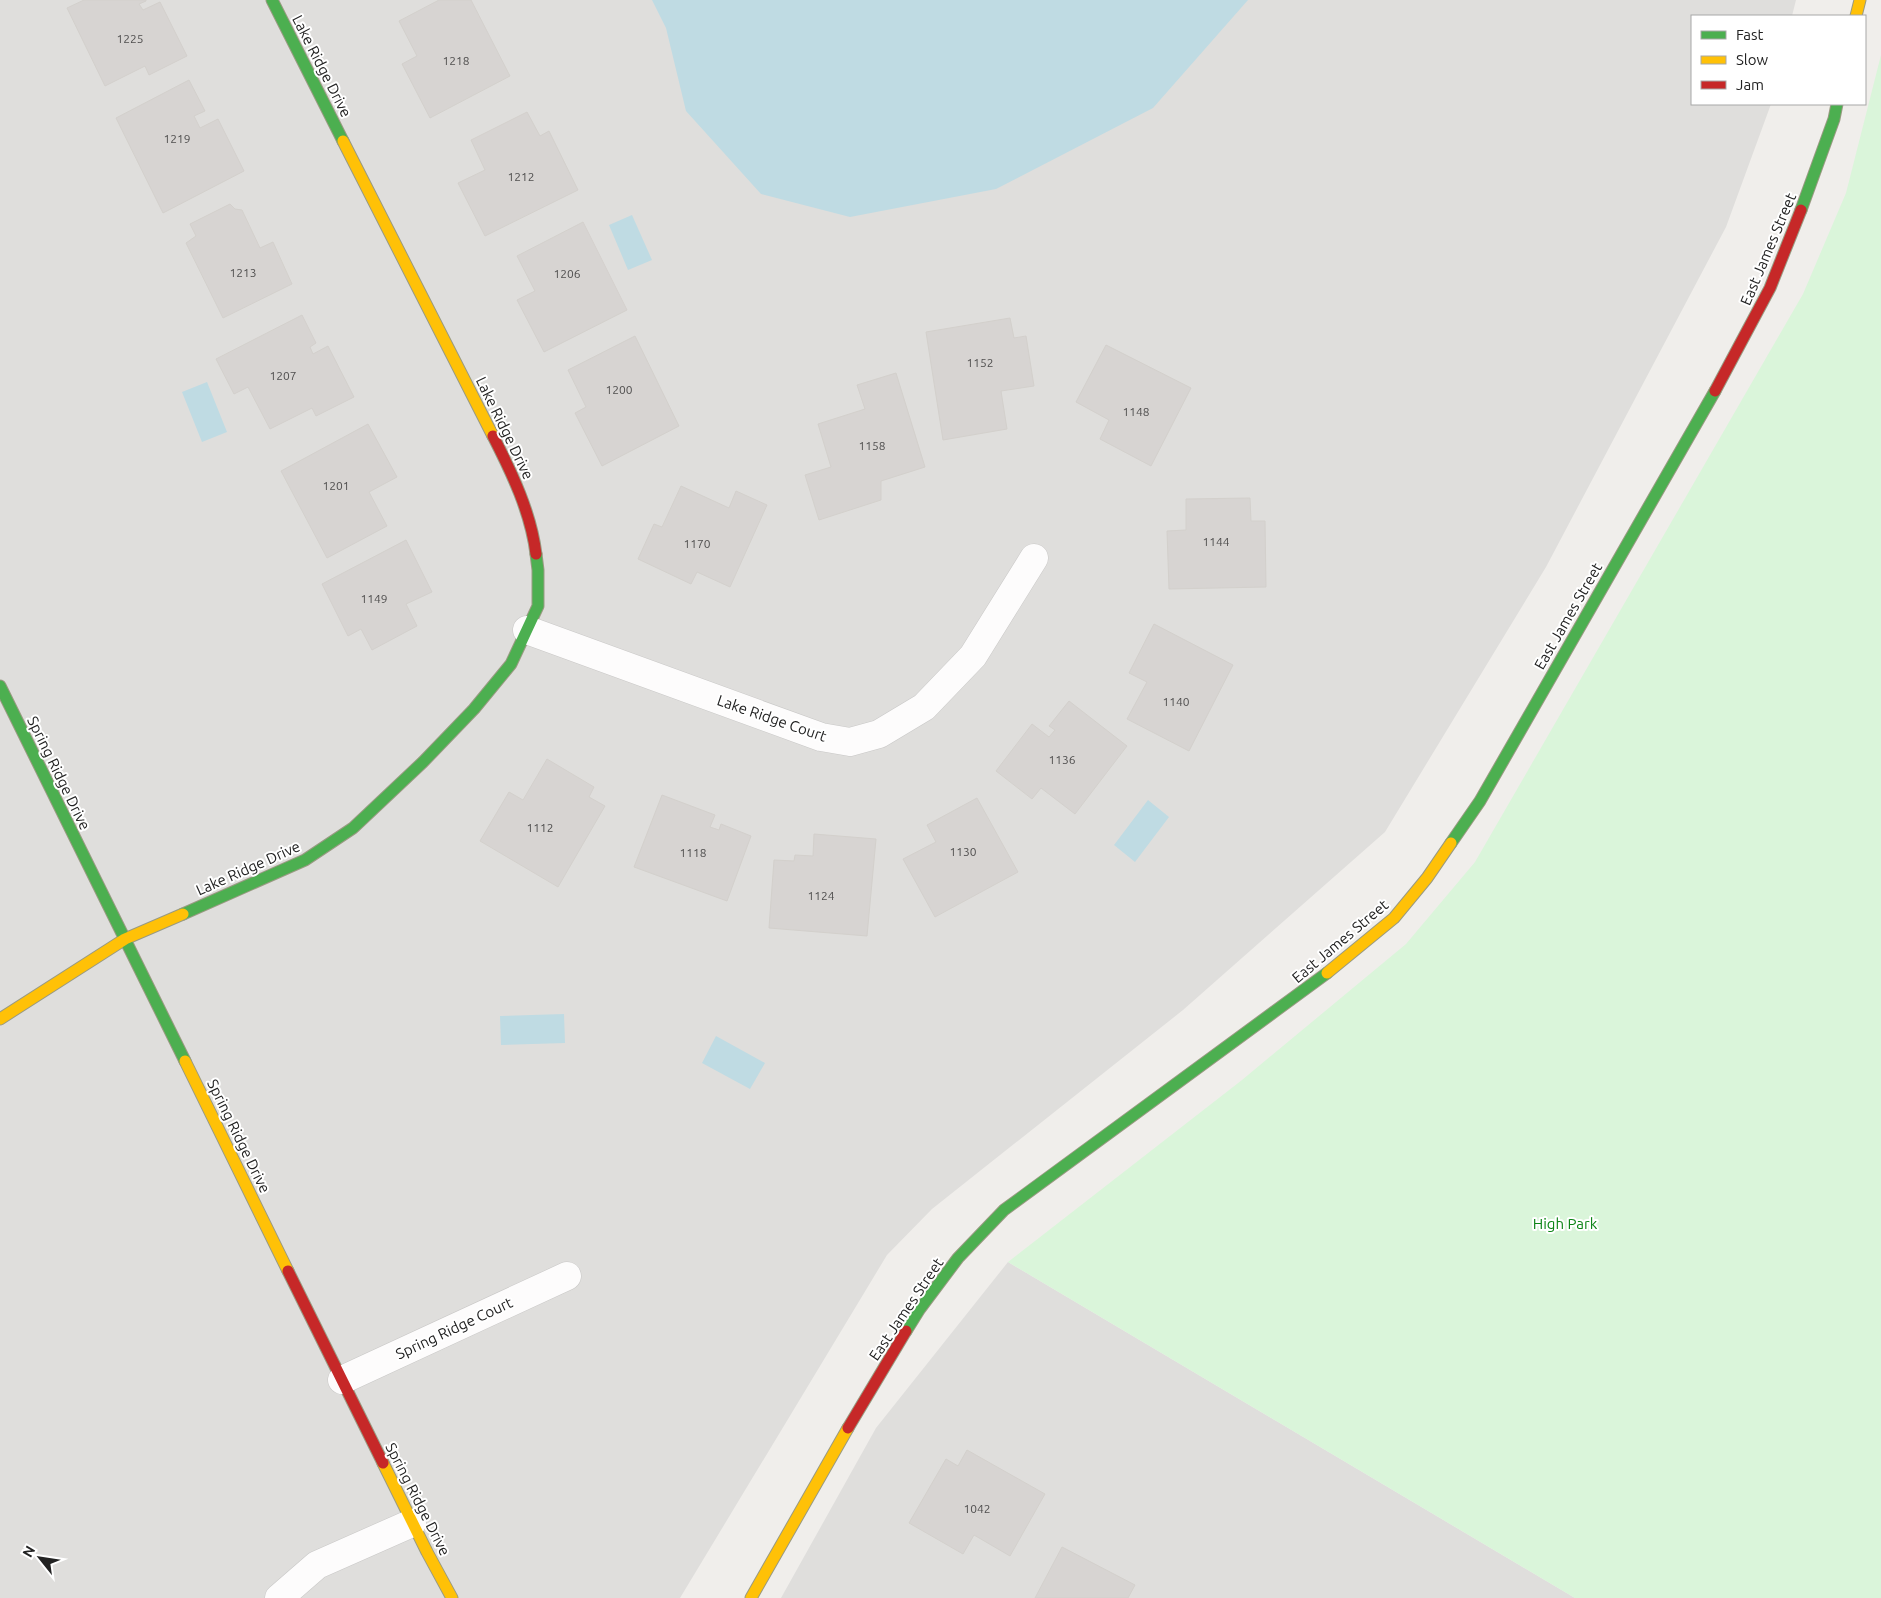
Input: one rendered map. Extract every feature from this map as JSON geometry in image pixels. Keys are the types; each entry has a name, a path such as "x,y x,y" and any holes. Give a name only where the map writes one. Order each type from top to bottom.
{"street":[{"name":"Lake Ridge Drive","path":"0,1019 125,939 305,860 354,828 423,762 474,709 511,664 538,606 538,570 534,538 512,473 272,0"},
{"path":"1856,15 1860,0"},
{"name":"East James Street","path":"751,1598 888,1359 919,1310 958,1258 1004,1210 1324,976 1394,918 1427,878 1480,801 1720,381 1770,288 1811,185 1834,119 1837,105"},
{"name":"Lake Ridge Court","path":"527,630 821,737 850,742 879,734 924,707 973,656 1034,558"},
{"name":"Spring Ridge Drive","path":"0,686 412,1523 452,1598"},
{"name":"Spring Ridge Court","path":"342,1380 567,1276"},
{"path":"279,1598 317,1565 412,1523"}],"shaded area":[{"path":"0,0 1796,0 1792,15 1691,15 1691,105 1771,105 1726,227 1546,567 1385,832 1183,1010 932,1209 887,1255 680,1598 0,1598"},
{"path":"1008,1262 1575,1598 781,1598 876,1428"}],"green space":[{"name":"High Park","path":"1881,55 1881,1598 1575,1598 1008,1262 1242,1080 1406,944 1475,862 1803,294 1846,193"}],"water":[{"path":"652,0 1248,0 1153,108 996,189 850,217 761,194 686,111 666,28"},
{"path":"632,215 652,260 628,270 609,225"},
{"path":"207,382 227,432 202,442 182,392"},
{"path":"1148,800 1169,817 1135,862 1114,845"},
{"path":"564,1014 565,1043 501,1045 500,1016"},
{"path":"716,1036 765,1063 750,1089 702,1063"}],"building":[{"path":"84,0 146,0 139,4 143,10 160,2 187,56 149,75 145,66 105,86 67,8"},
{"path":"439,0 471,0 510,76 430,118 402,64 417,56 399,21"},
{"path":"189,80 205,111 194,116 200,128 218,119 244,171 163,213 116,118"},
{"path":"527,112 540,136 549,131 578,190 485,236 458,183 485,170 471,140"},
{"path":"230,204 235,209 242,210 260,248 273,242 292,284 223,318 186,243 196,236 190,224"},
{"path":"583,222 627,310 544,352 517,300 535,291 517,256"},
{"path":"302,315 316,343 310,347 313,354 328,346 354,397 316,416 312,408 270,429 248,387 234,394 216,359"},
{"path":"1010,318 1014,338 1026,336 1034,386 1001,391 1007,429 943,440 926,332"},
{"path":"635,336 679,426 602,466 575,413 586,407 568,370"},
{"path":"1106,345 1191,388 1151,466 1100,439 1109,420 1076,402"},
{"path":"896,373 925,467 881,481 881,500 819,520 805,475 831,467 818,424 865,409 857,385"},
{"path":"368,424 397,477 369,492 387,526 327,558 281,471"},
{"path":"681,486 729,508 736,491 767,505 730,587 697,572 691,584 638,559 654,524 662,527"},
{"path":"1250,498 1251,521 1265,521 1266,587 1169,589 1167,531 1186,530 1186,499"},
{"path":"406,540 432,592 406,604 417,626 372,650 361,629 348,636 322,584"},
{"path":"1154,624 1233,665 1189,751 1127,719 1147,682 1129,673"},
{"path":"1069,701 1127,746 1075,814 1041,788 1032,799 996,771 1032,724 1049,737 1055,730 1049,726"},
{"path":"547,759 594,787 589,797 605,806 558,887 480,841 509,792 523,800"},
{"path":"662,795 715,815 710,827 719,830 721,824 751,836 727,901 634,867"},
{"path":"977,798 1018,872 935,917 903,859 936,842 927,825"},
{"path":"814,834 876,839 867,936 769,928 774,860 794,861 795,855 813,856"},
{"path":"967,1450 1045,1494 1010,1556 974,1535 963,1554 909,1523 946,1459 958,1466"},
{"path":"1062,1547 1135,1585 1128,1598 1035,1598"}],"traffic: fast":[{"path":"272,0 343,141"},
{"path":"1801,210 1834,119 1837,105"},
{"path":"1451,843 1480,801 1715,391"},
{"path":"183,914 305,860 353,828 423,762 474,709 511,664 538,606 536,554"},
{"path":"0,686 185,1061"},
{"path":"906,1331 919,1310 958,1258 1004,1210 1327,973"}],"traffic: slow":[{"path":"1856,15 1860,0"},
{"path":"343,141 493,436"},
{"path":"1327,973 1394,918 1427,878 1451,843"},
{"path":"0,1019 125,939 183,914"},
{"path":"185,1061 288,1271"},
{"path":"751,1598 848,1428"},
{"path":"383,1463 452,1598"}],"traffic: jam":[{"path":"1715,391 1770,288 1801,210"},
{"path":"493,436 514,479 525,508 536,554"},
{"path":"288,1271 383,1463"},
{"path":"848,1428 906,1331"}]}
